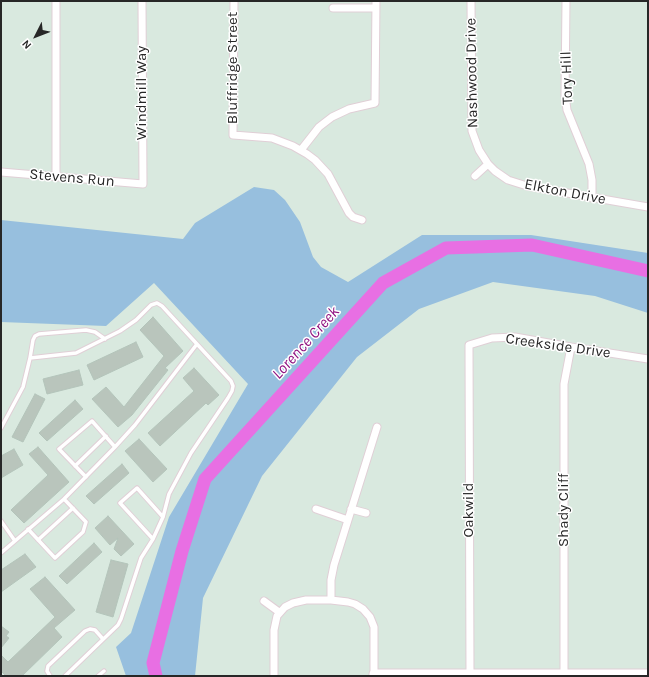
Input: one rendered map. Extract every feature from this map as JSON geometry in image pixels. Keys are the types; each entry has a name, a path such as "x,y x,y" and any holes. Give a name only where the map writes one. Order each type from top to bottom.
{"street":[{"path":"56,1 56,177"},
{"name":"Windmill Way","path":"142,1 143,184"},
{"name":"Bluffridge Street","path":"234,1 233,135 272,138 301,150"},
{"name":"Nashwood Drive","path":"471,1 472,131 479,150 488,164"},
{"name":"Tory Hill","path":"566,1 565,95 567,110 589,164 592,180 592,198"},
{"path":"333,8 376,4 375,103 353,108 332,117 319,127 301,150 322,166 334,182 349,213 357,219 362,220"},
{"path":"475,176 488,164"},
{"name":"Elkton Drive","path":"488,164 502,176 514,182 592,198 648,207"},
{"name":"Stevens Run","path":"1,172 143,184"},
{"name":"Creekside Drive","path":"469,345 492,338 515,337 648,360"},
{"name":"Oakwild","path":"469,345 470,674"},
{"name":"Shady Cliff","path":"564,674 564,384 571,347"},
{"path":"331,600 331,580 334,565 377,427"},
{"path":"316,509 348,520"},
{"path":"351,509 366,513"},
{"path":"274,676 274,630 279,612 293,603 306,600 331,600 355,604 363,609 370,617 374,627 374,675 648,674"},
{"path":"264,601 279,612"}],"lane":[{"path":"30,358 76,353 120,331 136,320 151,305 157,303 162,306 231,381 233,386 232,391 191,453 169,494 163,517 153,539 140,558 118,625 65,676"},
{"path":"1,428 23,387 35,336 38,334 86,330 95,332 106,339"},
{"path":"1,553 64,499 116,447 135,425 197,344"},
{"path":"86,477 60,450 92,421 116,447"},
{"path":"75,466 106,436"},
{"path":"153,539 120,503 137,488 163,517"},
{"path":"28,529 55,558 83,532 86,522 64,499"},
{"path":"38,540 73,508"},
{"path":"1,521 15,541"},
{"path":"50,676 47,671 48,666 85,631 90,629 96,630 104,639"},
{"path":"98,676 104,671"}],"shaded area":[{"path":"254,187 274,190 285,200 300,222 313,257 321,267 348,282 422,235 531,235 648,253 648,313 595,296 493,282 419,309 357,357 262,476 203,598 195,676 126,676 116,647 131,633 169,517 248,384 154,283 106,326 1,322 1,220 183,239 195,223"}],"building":[{"path":"153,317 183,351 165,368 168,370 132,415 118,427 92,399 106,387 124,407 164,356 140,330"},
{"path":"136,342 143,357 94,380 87,365"},
{"path":"194,368 219,395 208,405 206,403 160,446 148,433 194,391 183,378"},
{"path":"79,370 83,385 47,394 43,379"},
{"path":"35,394 45,399 23,442 12,437"},
{"path":"75,400 83,409 47,441 39,433"},
{"path":"139,439 167,469 153,482 125,451"},
{"path":"38,447 69,482 24,523 11,510 48,475 29,454"},
{"path":"14,449 23,465 1,478 1,456"},
{"path":"122,464 129,473 94,504 86,496"},
{"path":"108,516 134,544 121,556 114,549 118,538 110,545 95,528"},
{"path":"94,543 102,552 67,584 59,576"},
{"path":"25,554 36,567 1,592 1,570"},
{"path":"111,560 128,564 113,617 96,612"},
{"path":"45,577 75,610 54,628 62,637 22,676 6,676 1,671 1,655 8,662 55,617 30,589"},
{"path":"1,626 9,632 6,636 9,638 1,648"}],"waterway":[{"name":"Lorence Creek","path":"156,676 153,663 182,551 205,479 383,283 446,248 532,245 648,271"}]}
